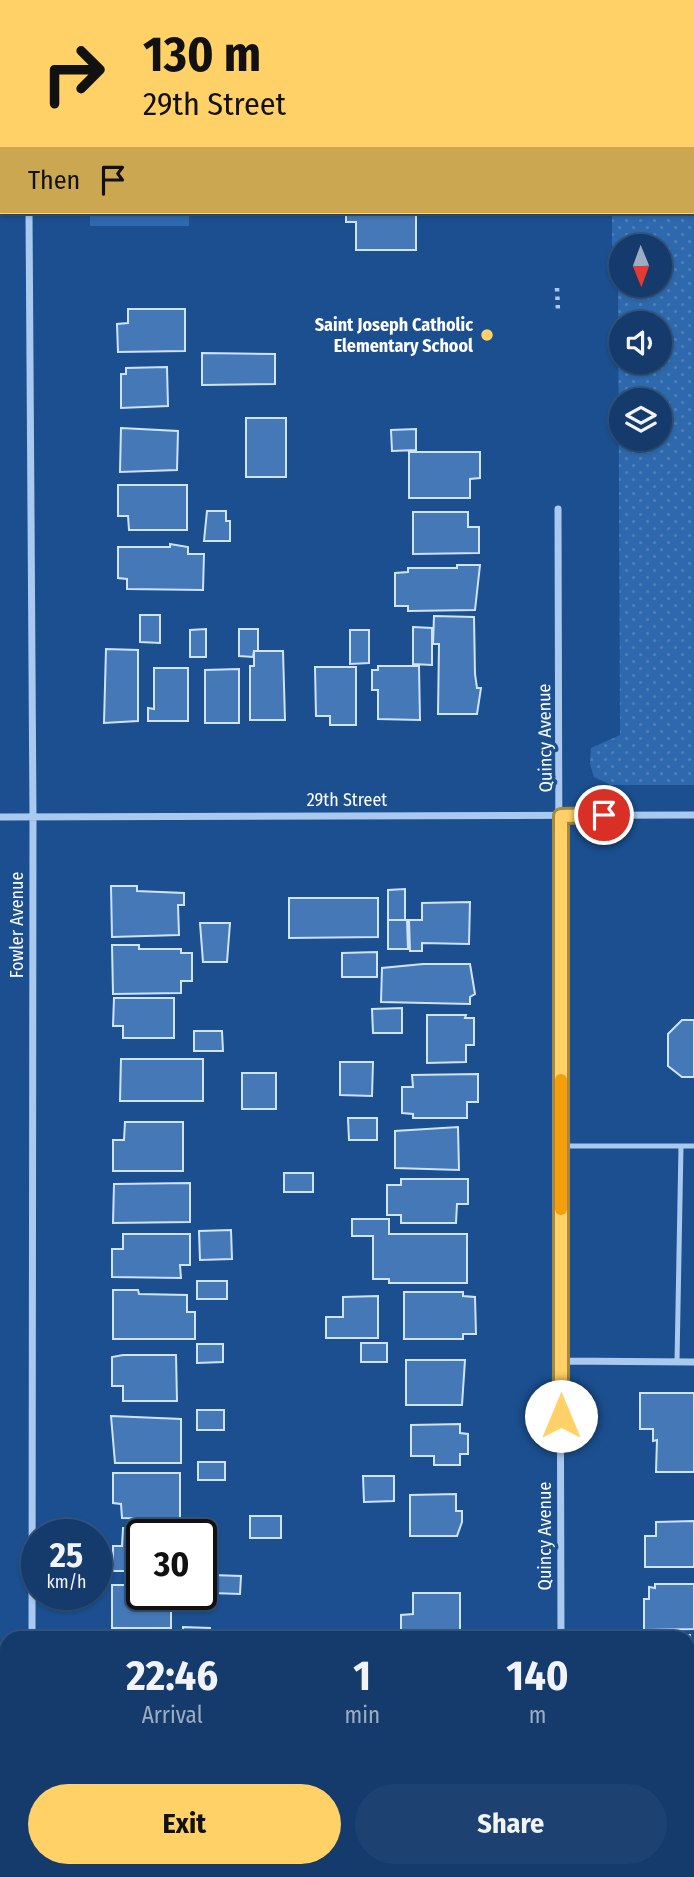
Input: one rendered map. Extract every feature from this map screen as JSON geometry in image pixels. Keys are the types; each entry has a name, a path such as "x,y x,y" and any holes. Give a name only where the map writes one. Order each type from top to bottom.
{"street":[{"name":"Fowler Avenue","path":"29,214 33,817 32,1631"},
{"name":"Quincy Avenue","path":"558,509 561,816 561,1631"},
{"name":"29th Street","path":"0,817 694,815"},
{"path":"561,1361 694,1362"}],"lane":[{"path":"561,1146 694,1146"},
{"path":"677,1362 681,1146"}],"path":[{"path":"557,288 558,311"}],"shaded area":[{"path":"90,214 189,214 189,226 90,226"},
{"path":"612,214 694,214 694,785 611,785 594,777 590,764 591,748 620,735 619,451 672,451 672,388 619,388 618,374 672,374 672,311 618,311 618,298 672,298 672,234 612,234"}],"building":[{"path":"346,214 416,214 416,250 356,250 356,222 346,222"},
{"path":"128,309 185,309 185,351 118,352 117,324 128,323"},
{"path":"202,353 275,354 275,384 202,385"},
{"path":"167,367 168,406 121,408 121,374 126,374 126,368"},
{"path":"246,418 286,418 286,477 246,477"},
{"path":"121,428 178,431 177,470 120,472"},
{"path":"416,429 416,450 392,451 391,430"},
{"path":"409,452 480,452 480,478 470,479 470,498 409,498"},
{"path":"118,485 187,485 187,530 129,530 128,516 118,516"},
{"path":"207,511 226,511 226,521 230,521 230,541 204,541"},
{"path":"413,512 468,512 468,527 479,527 479,553 413,554"},
{"path":"170,544 188,547 188,554 204,554 203,590 127,589 127,579 118,578 118,547 170,547"},
{"path":"457,565 480,565 475,610 408,611 408,606 395,606 395,573 408,572 408,568 457,568"},
{"path":"140,615 160,615 160,643 140,642"},
{"path":"434,616 474,617 475,674 477,688 481,688 477,714 438,714 439,644 433,644"},
{"path":"413,627 432,628 432,665 413,664"},
{"path":"206,629 206,657 190,657 190,630"},
{"path":"239,629 258,629 258,651 254,651 253,657 239,656"},
{"path":"350,630 369,630 369,663 350,664"},
{"path":"106,649 138,650 138,721 104,723"},
{"path":"254,651 283,651 285,720 250,720 250,666 254,666"},
{"path":"378,666 419,666 420,720 378,719 378,690 372,690 372,670 378,670"},
{"path":"315,667 356,667 356,725 330,725 330,716 316,716"},
{"path":"154,668 188,668 188,721 148,721 148,708 154,709"},
{"path":"239,669 239,723 205,723 205,670"},
{"path":"111,886 137,886 137,891 184,893 184,905 178,905 179,935 112,937"},
{"path":"405,889 405,920 388,920 388,890"},
{"path":"289,898 378,898 378,937 289,938"},
{"path":"470,902 469,944 422,943 422,951 410,951 409,920 422,920 422,903"},
{"path":"388,920 407,920 408,949 388,949"},
{"path":"200,923 230,923 227,962 203,962"},
{"path":"112,945 139,945 139,949 181,949 181,953 192,953 192,981 181,981 181,993 113,994"},
{"path":"377,952 377,977 342,977 342,953"},
{"path":"423,964 470,964 475,994 470,997 470,1004 381,1002 382,968"},
{"path":"114,998 174,998 174,1038 123,1038 123,1026 113,1026"},
{"path":"402,1008 402,1033 373,1033 372,1009"},
{"path":"427,1015 466,1015 465,1018 474,1018 474,1045 466,1045 466,1062 427,1063"},
{"path":"682,1020 694,1020 694,1077 682,1077 668,1066 668,1034"},
{"path":"194,1031 222,1031 223,1051 194,1051"},
{"path":"121,1059 203,1059 203,1101 120,1101"},
{"path":"340,1062 373,1062 372,1096 340,1095"},
{"path":"242,1073 276,1073 276,1109 242,1109"},
{"path":"478,1074 478,1102 467,1102 467,1118 413,1118 413,1114 402,1113 402,1087 413,1087 412,1075"},
{"path":"348,1118 377,1118 377,1140 349,1140"},
{"path":"125,1122 183,1122 183,1171 113,1171 113,1140 124,1140"},
{"path":"458,1127 459,1170 395,1168 395,1131"},
{"path":"284,1173 313,1173 313,1192 284,1192"},
{"path":"401,1179 468,1179 468,1204 457,1204 456,1223 401,1223 401,1215 387,1215 387,1185 401,1185"},
{"path":"190,1183 190,1222 113,1223 114,1184"},
{"path":"352,1219 389,1219 389,1234 467,1234 467,1283 389,1283 389,1279 373,1279 373,1236 352,1236"},
{"path":"231,1230 232,1259 200,1260 199,1231"},
{"path":"123,1234 190,1234 190,1265 180,1265 181,1278 112,1277 112,1249 123,1249"},
{"path":"197,1281 227,1281 227,1299 197,1299"},
{"path":"113,1290 138,1290 139,1294 187,1295 187,1312 195,1312 195,1339 113,1339"},
{"path":"404,1292 463,1292 463,1296 475,1297 476,1334 463,1334 463,1339 404,1339"},
{"path":"378,1296 378,1338 326,1338 326,1317 343,1317 343,1297"},
{"path":"361,1343 387,1343 387,1362 361,1362"},
{"path":"197,1344 223,1344 223,1362 197,1363"},
{"path":"176,1355 177,1401 123,1401 123,1386 112,1386 112,1357"},
{"path":"406,1360 465,1360 462,1405 406,1405"},
{"path":"640,1393 694,1393 694,1472 656,1472 657,1440 653,1441 653,1429 640,1429"},
{"path":"197,1410 224,1410 224,1430 197,1430"},
{"path":"111,1416 181,1419 181,1463 115,1463"},
{"path":"460,1424 460,1433 468,1434 468,1454 460,1454 460,1465 434,1465 434,1456 411,1456 411,1425"},
{"path":"198,1462 225,1462 225,1480 198,1480"},
{"path":"113,1473 180,1473 180,1519 122,1518 121,1504 113,1503"},
{"path":"363,1476 394,1476 394,1501 364,1502"},
{"path":"456,1494 456,1511 462,1511 462,1522 457,1536 410,1536 410,1495"},
{"path":"250,1516 281,1516 281,1538 250,1538"},
{"path":"694,1521 694,1567 645,1567 645,1536 656,1536 656,1522"},
{"path":"123,1528 126,1528 126,1571 113,1571 113,1546 122,1546"},
{"path":"217,1575 241,1576 240,1594 217,1593"},
{"path":"655,1584 694,1584 694,1629 644,1630 644,1599 649,1599 649,1587 655,1588"},
{"path":"112,1585 126,1585 126,1610 171,1610 171,1628 112,1628"},
{"path":"413,1593 460,1593 460,1631 401,1631 401,1615 413,1614"},
{"path":"183,1627 210,1628 210,1631 183,1631"}],"slow traffic":[{"path":"561,1080 561,1209"}],"place":[{"name":"Saint Joseph Catholic Elementary School","path":"487,335"}],"route":[{"path":"561,1416 561,816 604,815"}]}
